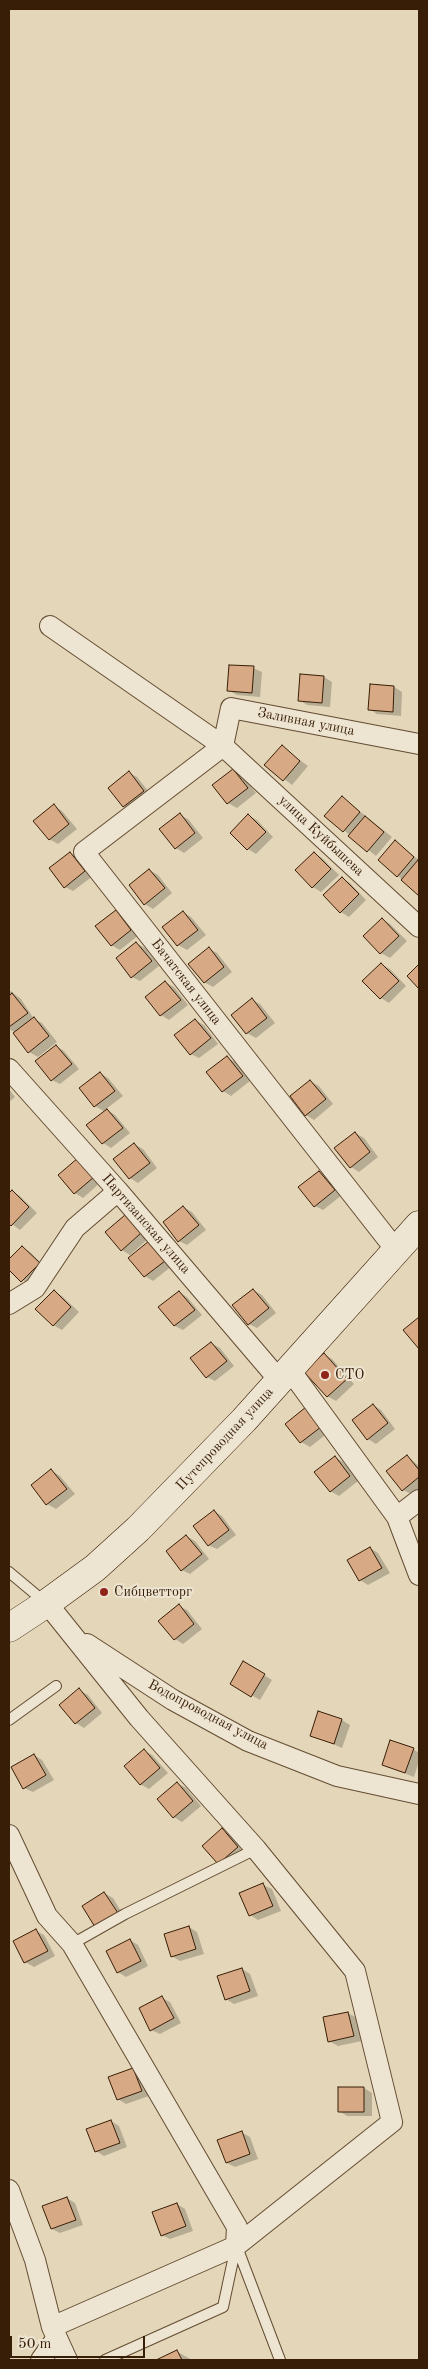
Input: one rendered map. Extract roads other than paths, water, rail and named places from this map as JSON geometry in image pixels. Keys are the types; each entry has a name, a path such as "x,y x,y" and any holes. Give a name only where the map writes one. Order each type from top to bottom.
{"main road":[{"name":"Путепроводная улица","path":"9,1628 51,1608 138,1529 201,1466 419,1225"}],"street":[{"name":"улица Куйбышева","path":"50,626 223,746 419,927"},
{"name":"Заливная улица","path":"223,746 231,708 419,744"},
{"name":"Бачатская улица","path":"223,746 84,852 396,1250"},
{"name":"Партизанская улица","path":"9,1069 285,1375 397,1517 419,1575"},
{"path":"9,1304 34,1288 75,1228 118,1191"},
{"path":"397,1517 419,1500"},
{"path":"41,2360 54,2333 236,2246 392,2122 355,1971 256,1849 139,1718 51,1608"},
{"name":"Водопроводная улица","path":"51,1608 76,1637 173,1700 248,1741 337,1776 419,1794"},
{"path":"9,1835 47,1916 72,1944 237,2227 236,2246"},
{"path":"9,2190 35,2260 54,2333 67,2360"}],"lane":[{"path":"9,1572 51,1608"},
{"path":"9,1720 56,1686"},
{"path":"72,1944 125,1914 256,1849"},
{"path":"105,2360 223,2307 236,2246"},
{"path":"236,2246 280,2360"}],"place":[{"name":"СТО","path":"325,1375"},
{"name":"Сибцветторг","path":"104,1592"}]}
